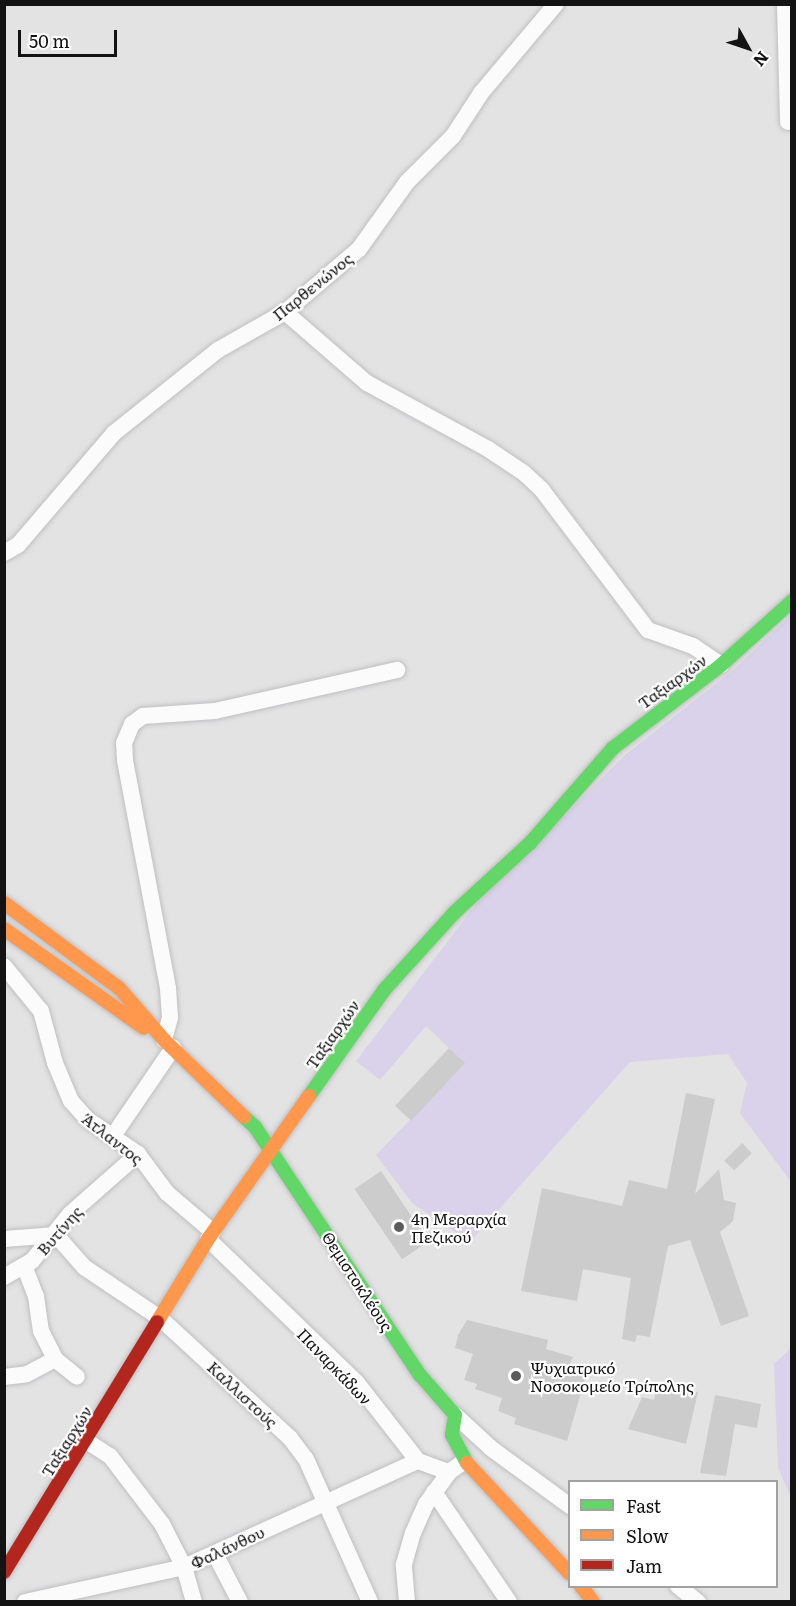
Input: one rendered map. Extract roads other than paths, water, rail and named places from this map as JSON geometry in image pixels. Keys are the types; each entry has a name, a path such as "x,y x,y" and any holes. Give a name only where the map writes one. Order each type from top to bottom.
{"street":[{"name":"Παρθενώνος","path":"4,553 18,545 114,433 218,350 285,312 363,244 407,182 447,143 481,93 556,4"},
{"path":"785,4 788,122"},
{"path":"285,312 367,383 488,449 524,473 542,490 648,630 693,646 721,665"},
{"name":"Ταξιαρχών","path":"6,1567 210,1235 273,1151 364,1015 428,940 531,843 613,748 721,665 792,602"},
{"path":"113,1136 169,1044 168,988 124,743 132,724 142,716 215,711 397,670"},
{"name":"Θεμιστοκλέους","path":"4,903 119,988 169,1044 241,1111 273,1151 420,1375 454,1415 492,1449 568,1505"},
{"name":"Θεμιστοκλέους","path":"4,929 105,1004 169,1044"},
{"name":"Άτλαντος","path":"4,966 40,1011 55,1063 71,1101 87,1119 138,1154 167,1193 210,1235"},
{"name":"Βυτίνης","path":"4,1277 25,1268 56,1235 70,1214 138,1154"},
{"path":"4,1239 56,1235"},
{"name":"Καλλιστούς","path":"56,1235 84,1267 160,1318 297,1445 370,1602"},
{"name":"Παναρκάδων","path":"210,1235 357,1383 418,1461"},
{"path":"25,1268 36,1296 38,1321 55,1359 77,1377"},
{"path":"4,1377 27,1374 55,1359"},
{"path":"454,1415 452,1435 465,1461 568,1572"},
{"path":"85,1440 110,1456 162,1524 184,1567 194,1602"},
{"path":"418,1461 448,1472"},
{"name":"Φαλάνθου","path":"26,1602 184,1567 323,1502 418,1461"},
{"path":"407,1602 404,1564 418,1520 448,1472 465,1461"},
{"path":"434,1492 509,1602"},
{"path":"214,1554 240,1602"},
{"path":"581,1588 593,1602"},
{"path":"679,1588 698,1602"}],"place":[{"name":"4η Μεραρχία Πεζικού","path":"399,1227"},
{"name":"Ψυχιατρικό Νοσοκομείο Τρίπολης","path":"516,1376"}]}
